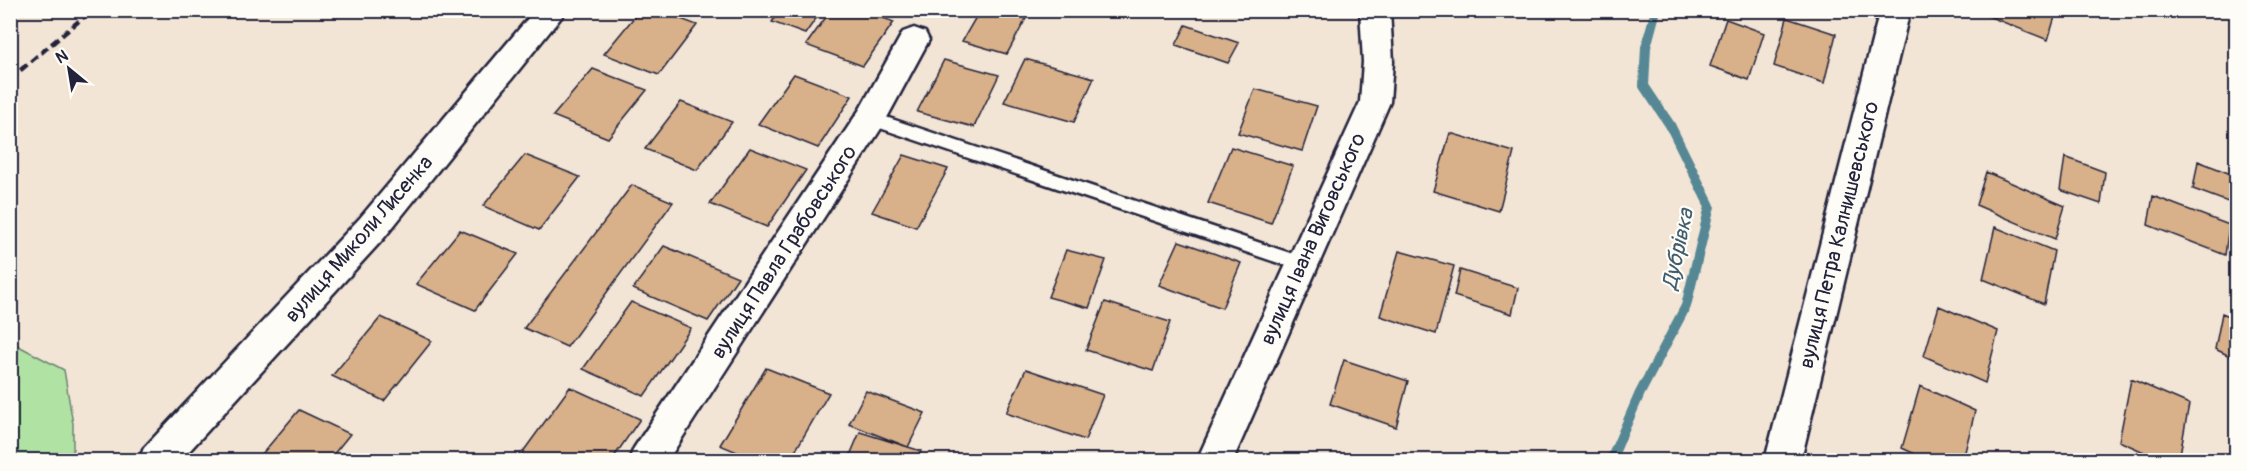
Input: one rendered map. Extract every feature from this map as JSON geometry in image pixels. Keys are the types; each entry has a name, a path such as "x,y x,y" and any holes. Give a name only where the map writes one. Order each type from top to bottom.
{"street":[{"name":"вулиця Миколи Лисенка","path":"158,460 372,228 553,10"},
{"name":"вулиця Івана Виговського","path":"1215,460 1374,102 1378,62 1375,10"},
{"name":"вулиця Петра Калнишевського","path":"1784,460 1895,10"},
{"name":"вулиця Павла Грабовського","path":"647,460 871,118 914,40"}],"lane":[{"path":"871,118 1302,264"}],"green space":[{"path":"11,342 64,370 73,424 73,460 11,460"}],"building":[{"path":"640,10 657,10 697,25 659,75 604,54"},
{"path":"781,10 822,10 805,34 772,22"},
{"path":"831,10 862,10 894,22 863,66 806,45"},
{"path":"980,10 1021,10 1029,13 1007,54 962,41"},
{"path":"1984,10 2057,10 2048,40 1983,14"},
{"path":"1787,18 1836,34 1824,83 1774,66"},
{"path":"1726,19 1764,33 1749,80 1710,66"},
{"path":"1186,25 1239,43 1228,63 1176,45"},
{"path":"1025,59 1094,78 1074,122 1004,102"},
{"path":"944,60 999,75 974,127 917,112"},
{"path":"593,69 647,90 608,138 553,116"},
{"path":"794,74 852,96 818,148 758,124"},
{"path":"1255,89 1317,106 1302,151 1238,133"},
{"path":"681,102 732,122 697,170 645,149"},
{"path":"1450,133 1514,152 1499,211 1433,191"},
{"path":"1231,147 1293,166 1271,223 1208,203"},
{"path":"750,148 806,170 767,227 710,204"},
{"path":"525,155 580,177 539,230 483,206"},
{"path":"904,155 948,169 916,227 872,212"},
{"path":"2065,157 2105,172 2101,204 2060,190"},
{"path":"2198,161 2236,176 2236,205 2193,189"},
{"path":"1986,172 2065,206 2055,239 1976,205"},
{"path":"632,185 673,202 567,347 524,328"},
{"path":"2153,196 2229,225 2225,255 2148,225"},
{"path":"1995,227 2054,251 2044,304 1983,279"},
{"path":"460,230 518,254 475,310 416,284"},
{"path":"1179,241 1241,263 1222,308 1159,285"},
{"path":"664,246 738,277 708,321 633,289"},
{"path":"1066,250 1106,260 1089,308 1048,297"},
{"path":"1399,251 1454,266 1436,334 1380,316"},
{"path":"1460,270 1518,288 1512,314 1454,296"},
{"path":"631,302 691,328 644,396 583,369"},
{"path":"1105,302 1170,322 1153,371 1086,350"},
{"path":"1939,306 1998,331 1985,383 1924,356"},
{"path":"2222,313 2236,319 2236,359 2215,349"},
{"path":"381,317 432,341 384,401 332,376"},
{"path":"1344,360 1408,381 1396,427 1330,404"},
{"path":"766,368 829,393 790,460 756,460 720,445"},
{"path":"1026,369 1103,395 1085,440 1006,413"},
{"path":"2131,379 2189,404 2179,460 2162,460 2119,441"},
{"path":"1920,386 1975,411 1963,460 1928,460 1902,448"},
{"path":"570,387 640,419 612,460 517,460"},
{"path":"866,391 925,413 908,447 849,424"},
{"path":"299,410 350,434 329,460 257,460"},
{"path":"860,432 921,451 917,460 848,460"}],"waterway":[{"name":"Дубрівка","path":"1611,460 1640,393 1686,306 1710,206 1670,125 1644,86 1646,47 1656,10"}],"railway":[{"path":"10,79 92,10"}]}
